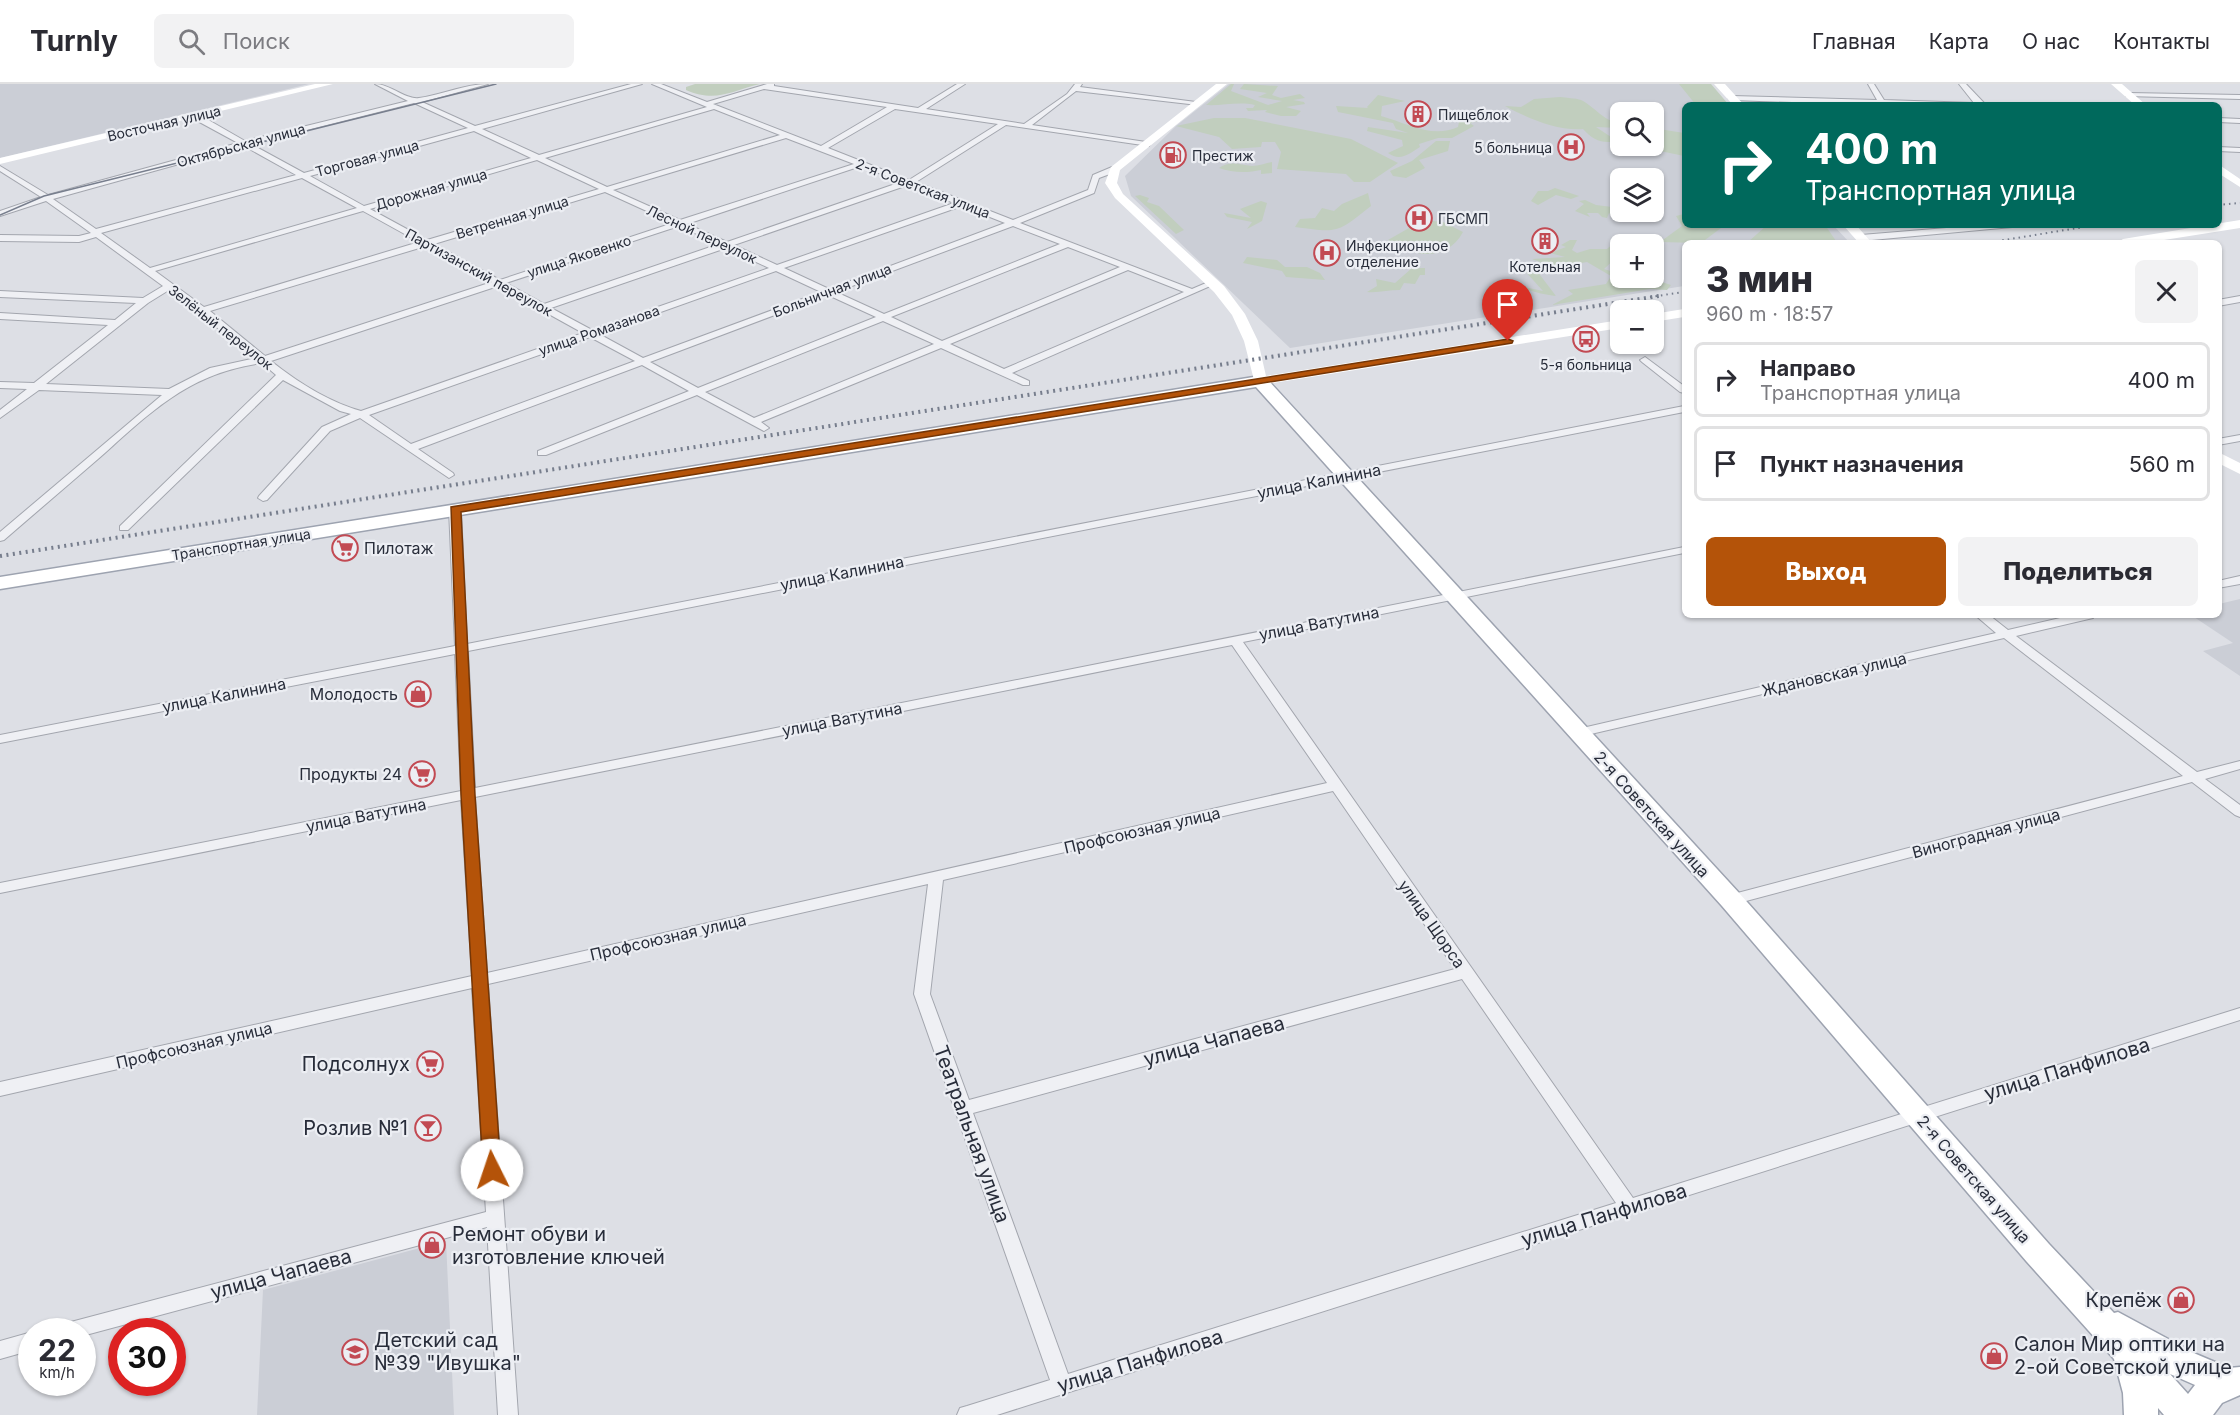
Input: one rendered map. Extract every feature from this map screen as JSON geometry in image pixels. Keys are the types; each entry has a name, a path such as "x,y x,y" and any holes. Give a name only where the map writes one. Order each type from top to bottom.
{"main road":[{"name":"Восточная улица","path":"0,161 328,84"},
{"name":"Больничная улица","path":"1115,169 1222,84"},
{"path":"1719,84 1736,102"},
{"path":"2116,84 2137,102"},
{"path":"1115,169 1111,183 1119,196 1213,283 1238,314 1251,341 1260,381"},
{"path":"2222,170 2240,184"},
{"path":"2222,227 2240,224"},
{"path":"1852,228 1863,240"},
{"path":"2141,240 2215,228"},
{"path":"1664,317 1682,314"},
{"name":"Транспортная улица","path":"0,583 1610,326"},
{"name":"2-я Советская улица","path":"1260,381 1731,900 1920,1115 2038,1254 2186,1415"},
{"path":"2222,458 2240,469"},
{"name":"2-я Советская улица","path":"2038,1254 2109,1319 2136,1340 2170,1360 2234,1382"},
{"name":"2-я Советская улица","path":"2127,1351 2137,1378 2141,1415"},
{"path":"2196,1415 2201,1403 2209,1393 2234,1382"}],"street":[{"name":"Лесной переулок","path":"378,84 1026,384"},
{"name":"Октябрьская улица","path":"0,214 10,208 245,143 485,84"},
{"name":"Торговая улица","path":"0,238 79,239 302,175 639,84"},
{"name":"2-я Советская улица","path":"655,84 1192,292"},
{"name":"Дорожная улица","path":"147,271 538,158 775,84"},
{"path":"920,110 962,84"},
{"path":"1871,84 1882,102"},
{"path":"1962,84 1978,102"},
{"path":"1026,126 1078,86 1196,104"},
{"path":"764,87 1146,144"},
{"path":"2128,94 2240,97"},
{"path":"821,149 894,106"},
{"name":"Партизанский переулок","path":"195,116 764,428"},
{"path":"2222,120 2240,121"},
{"path":"544,307 909,183 1005,123"},
{"name":"Ветренная улица","path":"203,310 787,135"},
{"path":"2222,149 2240,150"},
{"name":"улица Яковенко","path":"263,360 861,164"},
{"name":"Зелёный переулок","path":"0,168 47,198 203,310 282,375 344,409 361,414 449,475"},
{"name":"Больничная улица","path":"411,448 1012,223 1091,191 1096,177 1115,169"},
{"name":"улица Ромазанова","path":"264,498 326,429 361,414 962,203"},
{"path":"1863,240 1982,228"},
{"path":"542,453 1068,244"},
{"path":"753,422 1128,267"},
{"path":"1004,374 1213,283"},
{"path":"0,414 117,323 169,286"},
{"path":"0,294 145,302"},
{"path":"2222,302 2240,299"},
{"path":"0,316 117,323"},
{"path":"0,538 169,392 226,364 263,360"},
{"path":"1645,360 1682,388"},
{"path":"124,528 282,375"},
{"path":"0,385 169,392"},
{"name":"улица Калинина","path":"0,739 1682,409"},
{"path":"2222,441 2240,438"},
{"path":"455,509 468,795 508,1415"},
{"name":"улица Ватутина","path":"0,888 1682,550"},
{"path":"2222,584 2240,580"},
{"path":"1985,618 2240,812"},
{"name":"Ждановская улица","path":"1578,733 2076,618"},
{"name":"улица Щорса","path":"1235,640 1629,1207"},
{"name":"Виноградная улица","path":"1731,900 2240,765"},
{"name":"Профсоюзная улица","path":"0,1089 1336,786"},
{"name":"Театральная улица","path":"936,877 922,994 1062,1385"},
{"name":"улица Чапаева","path":"962,1109 1466,972"},
{"name":"улица Панфилова","path":"968,1415 2240,1014"},
{"name":"улица Чапаева","path":"96,1324 495,1217"},
{"path":"0,1350 18,1345"}],"shaded area":[{"path":"0,84 309,84 0,158"},
{"name":"ГБСМП","path":"1229,84 1706,84 1722,102 1682,102 1682,228 1836,228 1847,240 1682,240 1682,286 1290,348 1131,196 1125,176 1176,126"},
{"path":"2240,599 2240,676 2203,651 2233,643 2196,618 2222,618 2222,603"},
{"name":"Детский сад №39 \"Ивушка\"","path":"446,1241 454,1415 257,1415 263,1290"}],"green space":[{"path":"695,84 760,84 715,96 706,96 686,90 686,87"},
{"path":"1231,84 1234,84 1231,91 1268,105 1282,101 1258,97 1267,93 1240,89 1244,84 1278,86 1272,95 1281,98 1300,94 1305,98 1293,100 1305,104 1286,107 1301,111 1296,116 1281,116 1265,112 1267,110 1248,111 1246,108 1253,108 1255,105 1249,104 1206,105"},
{"path":"1679,84 1711,84 1726,102 1694,102"},
{"path":"1378,95 1405,101 1382,106 1381,116 1429,131 1458,127 1459,122 1476,114 1488,113 1478,121 1470,123 1474,126 1452,138 1438,138 1419,144 1420,147 1412,152 1397,157 1388,153 1403,146 1402,140 1367,131 1368,127 1408,133 1396,129 1393,123 1338,112 1336,106 1368,108"},
{"path":"1560,97 1581,100 1610,120 1610,128 1596,127 1610,136 1610,142 1598,140 1583,129 1563,128 1532,119 1505,106 1521,107 1534,99"},
{"path":"1214,118 1245,118 1351,139 1398,163 1370,182 1354,182 1346,174 1277,169 1281,152 1275,142 1262,142 1261,147 1232,149 1219,137 1176,126"},
{"path":"1664,130 1682,133 1682,156 1664,152"},
{"path":"1436,141 1450,141 1448,151 1419,160 1425,168 1406,178 1393,176 1390,171 1412,161"},
{"path":"1272,162 1272,173 1261,174 1261,170 1235,172 1219,168 1231,164 1257,166"},
{"path":"1555,188 1579,196 1571,199 1556,195 1538,205 1531,201 1538,191"},
{"path":"1368,193 1371,206 1344,226 1329,230 1295,227 1300,219 1315,218 1322,208 1334,211 1342,204"},
{"path":"1135,196 1149,198 1147,202 1159,206 1184,230 1176,234"},
{"path":"1585,200 1596,205 1610,207 1610,214 1607,218 1598,213 1587,213 1590,217 1575,211 1584,204 1579,201"},
{"path":"1261,201 1267,203 1262,221 1247,229 1252,222 1227,217 1224,213 1251,218 1240,209"},
{"path":"1682,214 1682,226 1676,216"},
{"path":"1423,220 1443,222 1463,232 1448,248 1428,254 1408,251 1388,240"},
{"path":"1682,226 1682,228 1721,228 1705,240 1682,240 1682,243 1664,242 1664,239"},
{"path":"1764,228 1827,228 1835,240 1750,240"},
{"path":"1570,240 1577,240 1572,250 1577,253 1590,249 1607,249 1610,246 1610,263 1604,269 1610,271 1610,275 1587,262 1537,271 1556,296 1505,283 1543,291 1524,270 1535,264 1543,263 1532,259 1565,257 1550,253 1566,247 1561,245"},
{"path":"1247,257 1277,260 1285,267 1307,267 1320,273 1325,280 1286,277 1282,271 1243,263"},
{"path":"1412,268 1425,268 1425,275 1420,275 1415,284 1404,283 1400,290 1367,292 1377,286 1376,279 1395,283"},
{"path":"1610,278 1610,288 1664,288 1664,283 1671,285 1667,290 1650,289 1552,305 1573,294 1568,290 1606,284"}],"tram line":[{"path":"0,215 44,196 496,84"}],"railway":[{"path":"2222,205 2240,203"},
{"path":"2004,240 2078,228"},
{"path":"1650,297 1682,292"},
{"path":"0,556 1659,296"}],"place":[{"name":"Пищеблок","path":"1418,114"},
{"name":"5 больница","path":"1571,147"},
{"name":"Престиж","path":"1173,155"},
{"name":"ГБСМП","path":"1419,218"},
{"name":"Котельная","path":"1545,241"},
{"name":"Инфекционное отделение","path":"1327,253"},
{"name":"5-я больница","path":"1586,339"},
{"name":"Пилотаж","path":"345,548"},
{"name":"Молодость","path":"418,694"},
{"name":"Продукты 24","path":"422,774"},
{"name":"Подсолнух","path":"430,1064"},
{"name":"Розлив №1","path":"428,1128"},
{"name":"Ремонт обуви и изготовление ключей","path":"432,1245"},
{"name":"Крепёж","path":"2181,1300"},
{"name":"Детский сад №39 \"Ивушка\"","path":"355,1352"},
{"name":"Салон Мир оптики на 2-ой Советской улице","path":"1994,1356"}],"route":[{"path":"492,1170 468,795 455,509 1508,341"}]}
